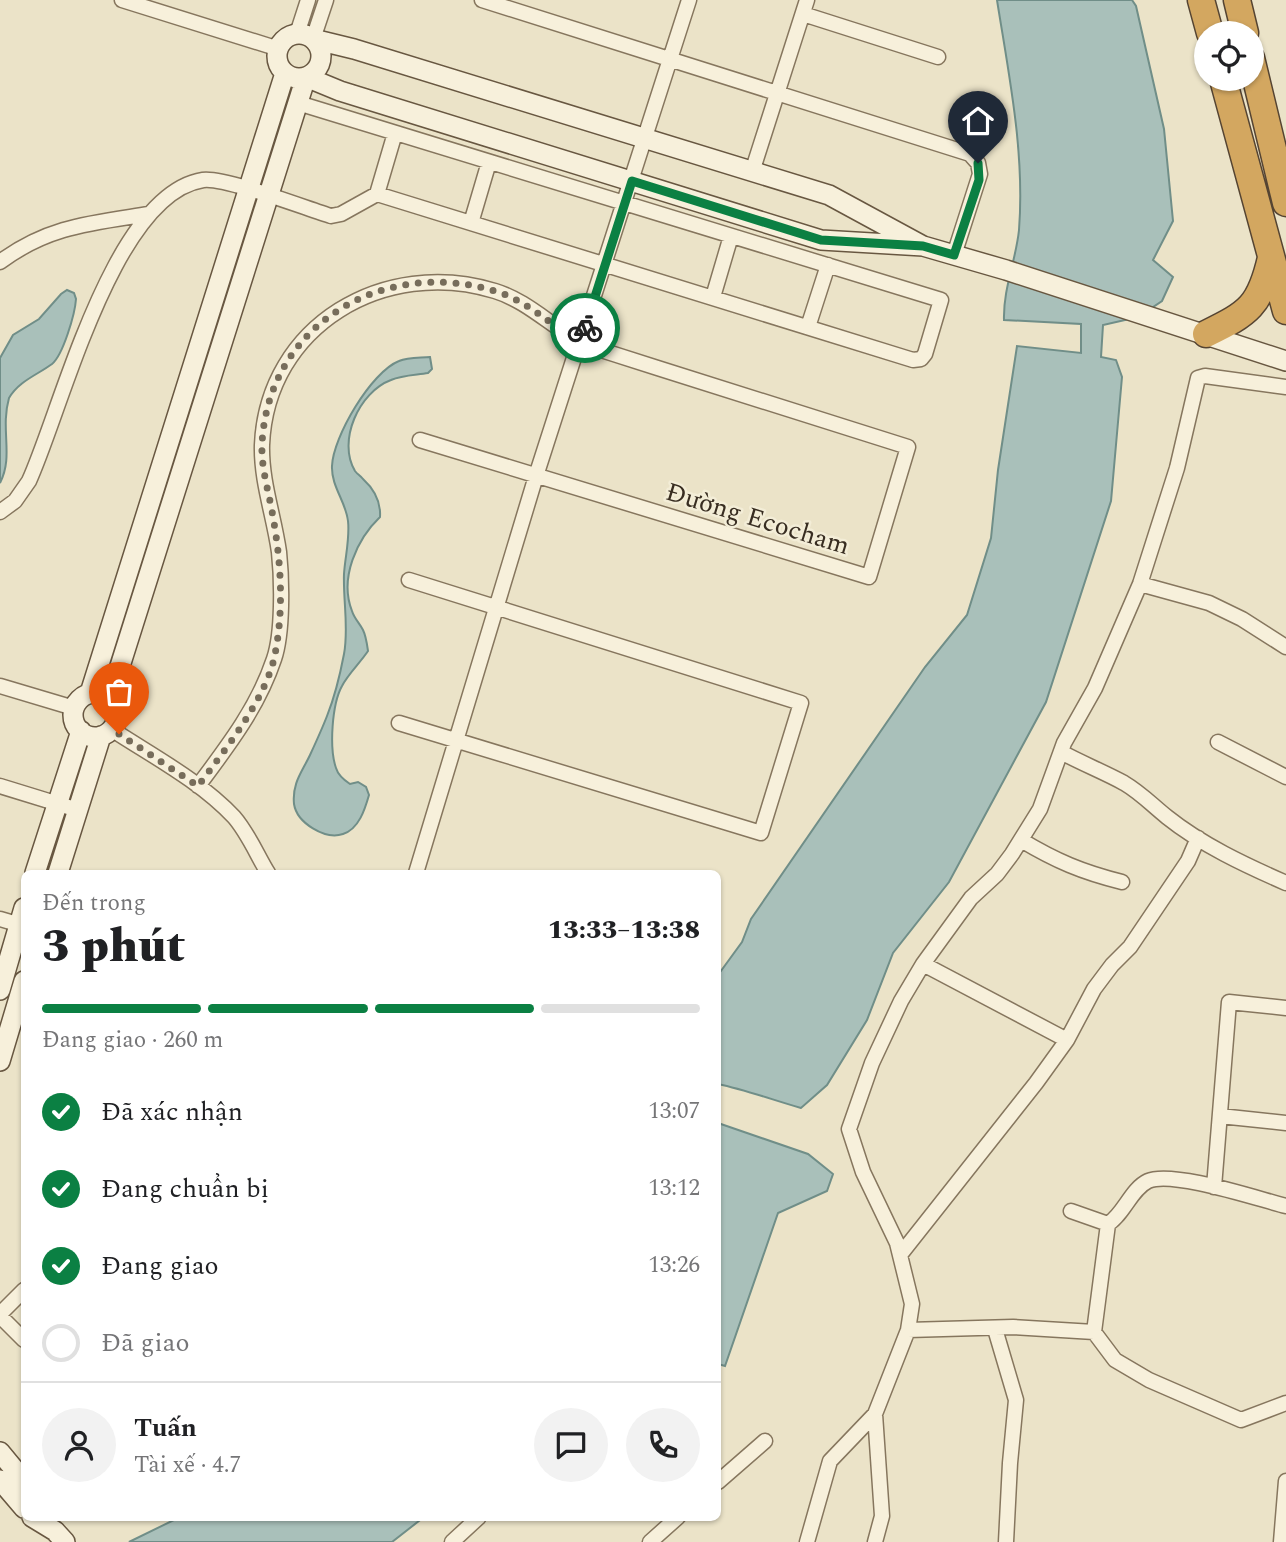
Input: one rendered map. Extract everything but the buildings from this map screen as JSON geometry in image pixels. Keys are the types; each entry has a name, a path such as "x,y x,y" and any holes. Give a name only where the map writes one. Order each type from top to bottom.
{"highway":[{"path":"1201,0 1207,21"},
{"path":"1237,0 1242,21"},
{"path":"1226,91 1286,311"},
{"path":"1259,91 1286,203"},
{"path":"1193,330 1246,313 1264,288 1272,256"}],"street":[{"path":"122,0 279,49"},
{"path":"305,37 308,0"},
{"path":"305,37 326,0"},
{"path":"482,0 964,152 975,158 980,174 954,255"},
{"path":"417,870 536,476 689,0"},
{"path":"752,172 805,7 938,57"},
{"path":"305,37 321,50 321,59 314,73 296,78 285,73 278,62 279,49 284,40 305,37 354,49 829,195 923,246 1006,270 1286,361"},
{"path":"90,693 285,73"},
{"path":"110,698 306,77"},
{"path":"306,77 340,91 821,240 923,246"},
{"path":"298,103 941,300 925,354 917,360 377,194"},
{"path":"0,512 15,501 29,481 104,289 127,246 149,214 177,191 202,180 217,181 336,216 377,194 395,133"},
{"path":"471,223 489,162"},
{"path":"0,262 27,243 57,230 149,214"},
{"path":"713,297 731,236"},
{"path":"808,327 828,265"},
{"name":"Đường Ecocham","path":"198,786 234,738 261,690 275,656 281,604 279,555 263,468 264,423 275,382 290,357 309,335 356,300 383,289 411,283 440,281 470,284 510,297 546,317 580,343 908,447 869,577 420,440"},
{"path":"807,1542 830,1461 874,1414 908,1329 912,1304 897,1243 863,1172 849,1129 872,1063 901,1001 923,964 971,898 997,874 1040,809 1062,748 1096,688 1140,584 1177,468 1198,378 1205,376 1286,387"},
{"path":"399,723 761,833 800,703 409,580"},
{"path":"1140,584 1209,603 1242,619 1286,647"},
{"path":"0,686 74,708"},
{"path":"59,870 78,810 110,735 112,729 117,718 116,708 110,698 90,693 80,698 74,708 74,721 80,731 92,736 110,735 198,786 236,819 266,870"},
{"path":"36,870 80,731"},
{"path":"1218,742 1286,777"},
{"path":"1062,748 1149,799 1166,817 1198,838 1247,866 1286,883"},
{"path":"0,786 78,810"},
{"path":"900,1255 1067,1040 1094,989 1130,947 1188,862 1198,838"},
{"path":"1021,840 1058,862 1089,874 1122,882"},
{"path":"0,919 21,920"},
{"path":"0,990 21,926"},
{"path":"923,964 1067,1040"},
{"path":"1,1056 21,991"},
{"path":"1214,1187 1229,1002 1286,1007"},
{"path":"1220,1116 1286,1123"},
{"path":"1071,1211 1108,1224 1115,1220 1148,1181 1160,1178 1214,1187 1286,1206"},
{"path":"1108,1224 1094,1332 1115,1360 1149,1380 1241,1420 1286,1403"},
{"path":"21,1293 0,1315 21,1337"},
{"path":"908,1329 1013,1327 1094,1332"},
{"path":"995,1329 1016,1400 1006,1542"},
{"path":"874,1414 882,1516 875,1542"},
{"path":"721,1479 765,1441"},
{"path":"0,1452 21,1477"},
{"path":"0,1480 21,1504"},
{"path":"1281,1542 1286,1481"},
{"path":"40,1521 57,1530"},
{"path":"452,1542 475,1521"},
{"path":"650,1542 674,1521"}],"water":[{"path":"997,0 1132,0 1136,6 1164,129 1173,221 1153,260 1173,277 1162,301 1138,317 1103,325 1101,357 1116,360 1122,377 1111,501 1046,702 949,882 893,953 867,1020 827,1085 801,1108 721,1085 721,971 742,942 751,919 925,667 967,615 991,538 998,470 1017,346 1081,353 1081,324 1004,320 1019,230 1020,172 1015,115"},
{"path":"67,290 74,293 76,299 71,324 60,352 52,364 23,383 9,398 6,463 0,483 0,358 13,335 39,319"},
{"path":"430,357 432,369 428,373 395,378 369,395 354,419 350,432 350,459 355,471 376,496 380,517 364,536 352,560 349,573 349,598 353,614 364,632 368,651 342,686 334,715 332,738 334,759 340,775 350,784 358,782 366,787 369,795 353,828 343,834 328,835 300,818 294,797 298,778 319,736 332,701 345,644 344,574 348,528 347,514 332,473 334,454 355,407 377,378 399,361"},
{"path":"721,1124 808,1154 833,1174 827,1191 778,1213 725,1366 721,1365"},
{"path":"172,1521 419,1521 392,1542 129,1542"}],"way so far":[{"path":"119,734 198,786 234,738 261,690 275,656 281,604 279,555 263,468 262,445 266,412 275,382 290,357 309,335 356,300 383,289 440,281 470,284 523,303 580,343 585,328"}],"route":[{"path":"585,328 632,181 821,240 923,246 954,255 979,180 978,163"}]}
